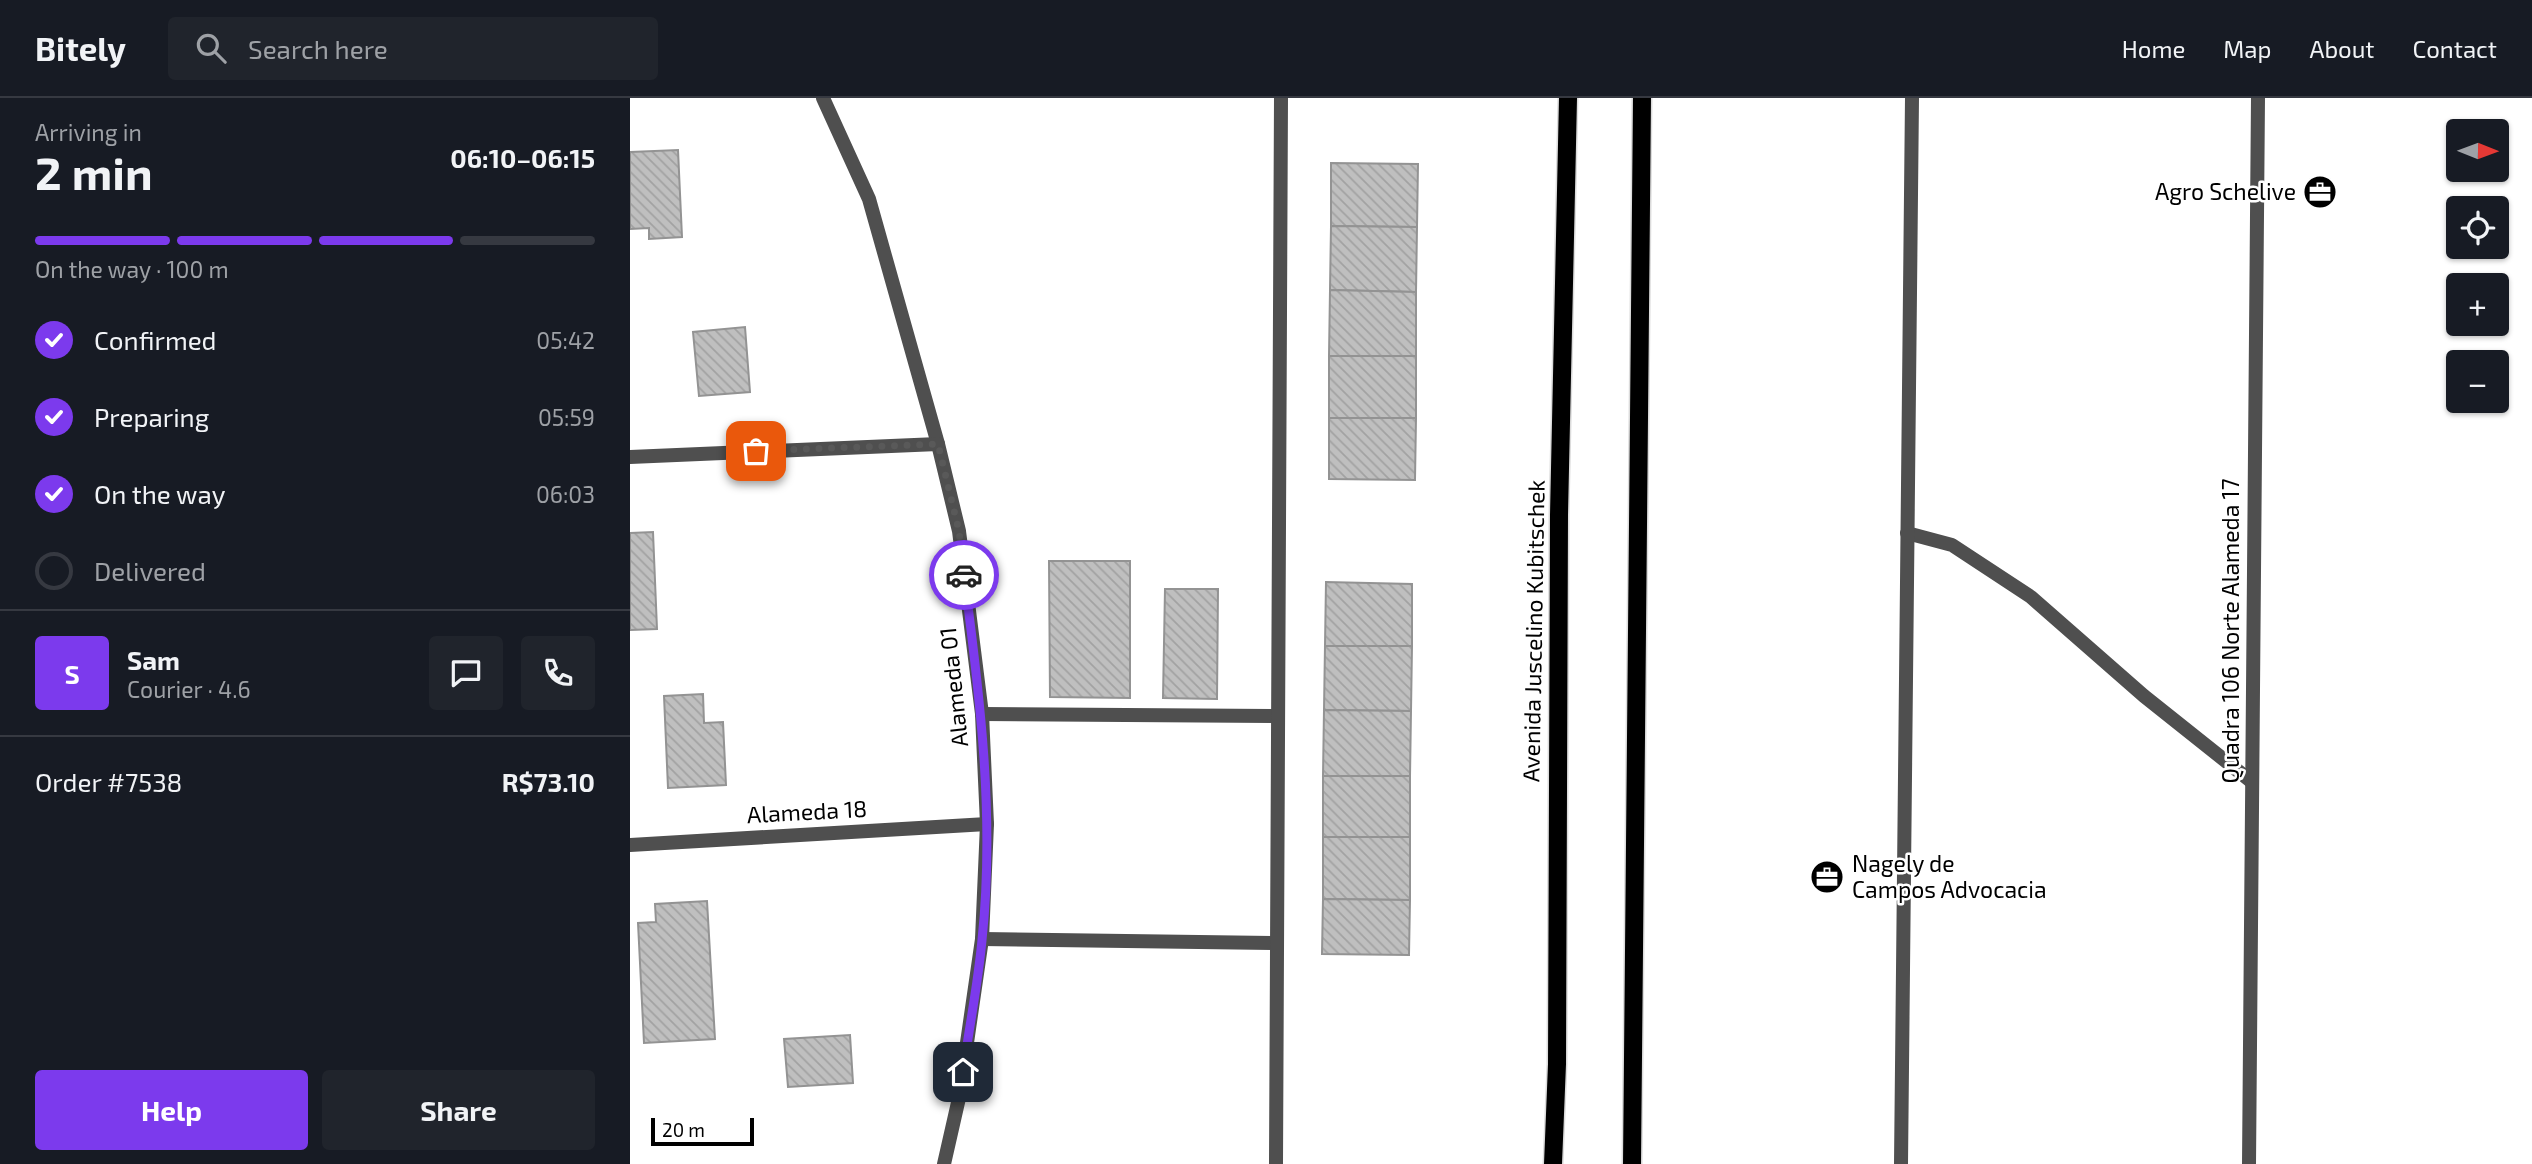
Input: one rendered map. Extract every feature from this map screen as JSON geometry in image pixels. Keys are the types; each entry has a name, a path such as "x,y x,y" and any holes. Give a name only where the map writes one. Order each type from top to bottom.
{"main road":[{"name":"Avenida Juscelino Kubitschek","path":"1553,1164 1557,1064 1559,515 1568,98"},
{"path":"1632,1164 1643,98"}],"street":[{"name":"Alameda 01","path":"823,98 869,199 938,444 959,531 982,714 986,824 982,939 959,1098 944,1164"},
{"path":"1276,1164 1280,98"},
{"path":"1901,1164 1912,98"},
{"name":"Quadra 106 Norte Alameda 17","path":"2249,1164 2258,98"},
{"path":"630,457 938,444"},
{"path":"1907,533 1952,545 2031,597 2144,696 2252,782"},
{"path":"982,714 1278,716"},
{"name":"Alameda 18","path":"630,845 986,824"},
{"path":"982,939 1277,943"}],"building":[{"path":"678,150 682,237 649,239 649,228 630,229 630,152"},
{"path":"1331,163 1418,164 1417,227 1331,226"},
{"path":"1331,226 1417,227 1416,292 1330,290"},
{"path":"1330,290 1416,292 1416,356 1329,356"},
{"path":"745,327 750,392 699,396 693,332"},
{"path":"1329,356 1416,356 1416,418 1329,418"},
{"path":"1329,418 1416,418 1415,480 1329,479"},
{"path":"653,532 657,629 630,630 630,533"},
{"path":"1049,561 1130,561 1130,698 1050,697"},
{"path":"1326,582 1412,584 1412,646 1325,646"},
{"path":"1165,589 1218,589 1217,699 1163,698"},
{"path":"1325,646 1412,646 1411,711 1324,710"},
{"path":"703,694 704,723 723,722 726,785 668,788 664,696"},
{"path":"1324,710 1411,711 1410,776 1323,776"},
{"path":"1323,776 1410,776 1410,837 1323,837"},
{"path":"1323,837 1410,837 1410,900 1323,899"},
{"path":"1323,899 1410,900 1409,955 1322,954"},
{"path":"707,901 715,1039 644,1043 638,923 656,922 655,904"},
{"path":"850,1035 853,1083 788,1087 784,1039"}],"way so far":[{"path":"756,451 938,444 959,531 964,575"}],"place":[{"name":"Agro Schelive","path":"2320,192"},
{"name":"Nagely de Campos Advocacia","path":"1827,877"}],"route":[{"path":"963,1072 982,939 986,824 982,714 964,575"}]}
